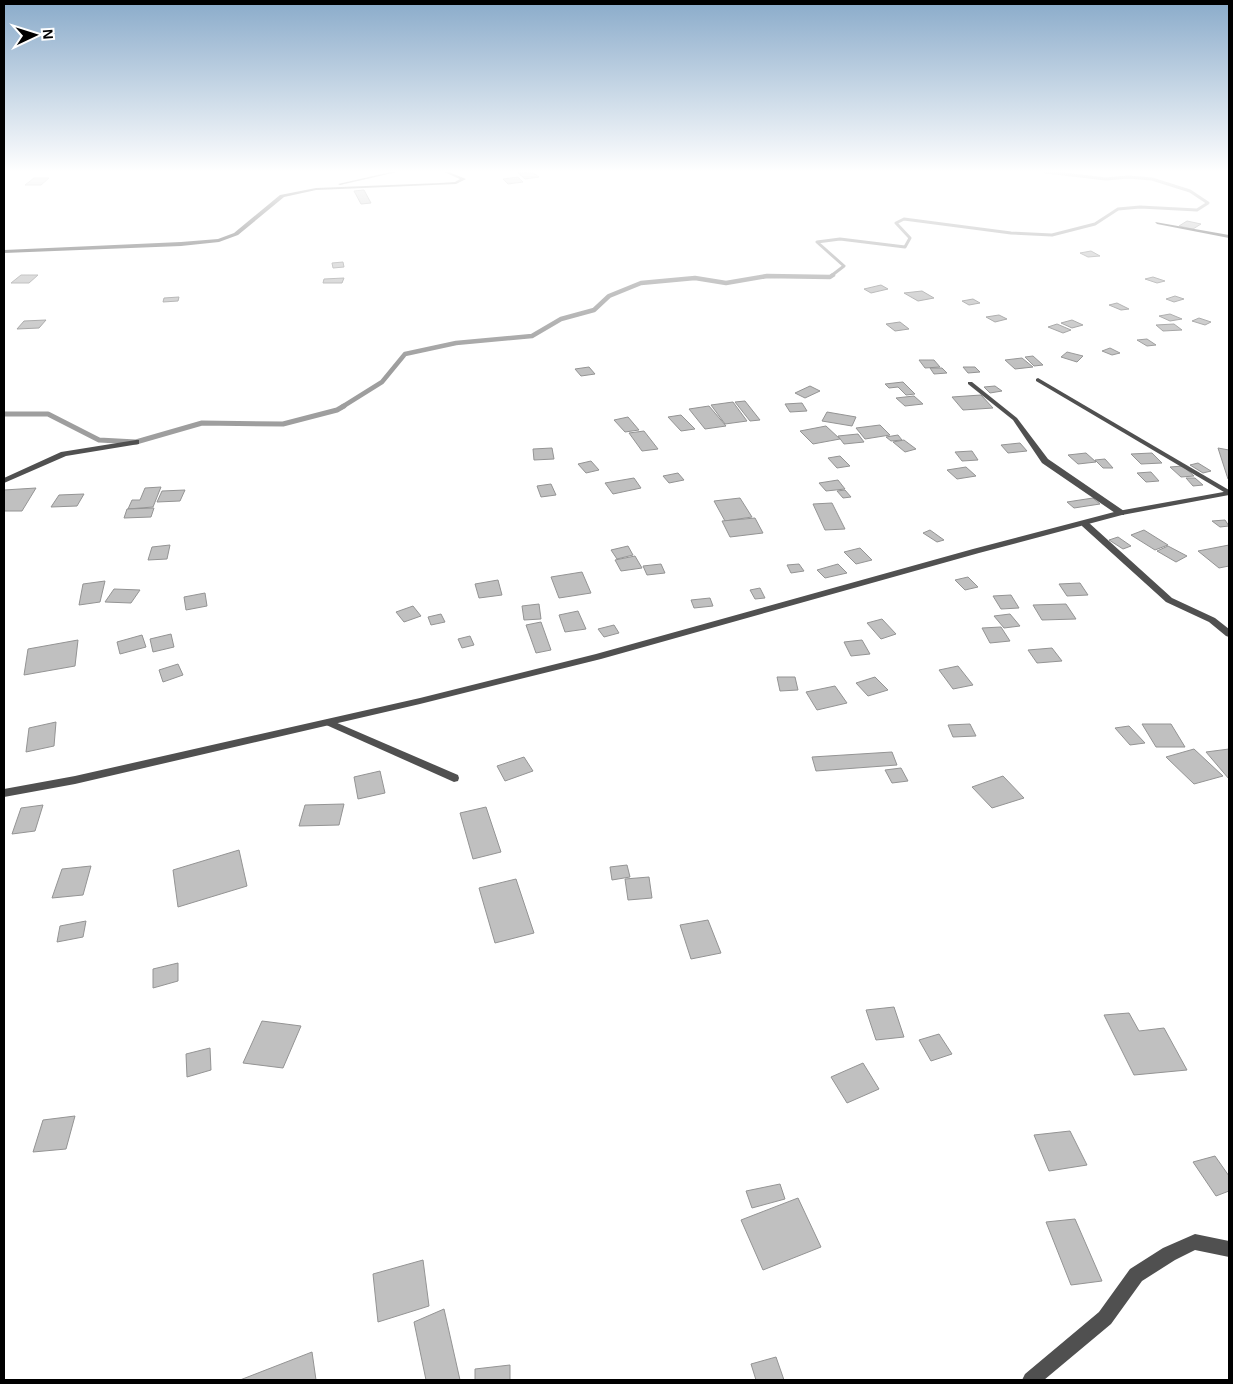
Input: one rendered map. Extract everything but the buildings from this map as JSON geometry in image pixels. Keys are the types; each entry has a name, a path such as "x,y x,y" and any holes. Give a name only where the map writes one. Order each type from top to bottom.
{"street":[{"path":"4,252 182,244 219,240 229,237"},
{"path":"1038,380 1229,494"},
{"path":"970,383 1014,419 1045,461 1121,513"},
{"path":"4,481 64,454 136,442"},
{"path":"4,793 75,780 598,657 976,551 1085,524 1121,513 1229,494"},
{"path":"1085,524 1169,600 1212,620 1229,634"},
{"path":"328,722 359,734 428,768 454,778"},
{"path":"1031,1380 1105,1318 1136,1275 1169,1254 1195,1242 1229,1249"}],"waterway":[{"path":"831,276 844,266 817,242 840,239 905,247 910,238 909,237"},
{"path":"342,407 382,382 405,354 456,343 532,336 561,319 594,310 609,296 641,283 695,278 726,283 767,276 830,277 833,275"},
{"path":"4,414 48,414 99,440 136,442 202,423 283,424 337,410 344,406"}]}
